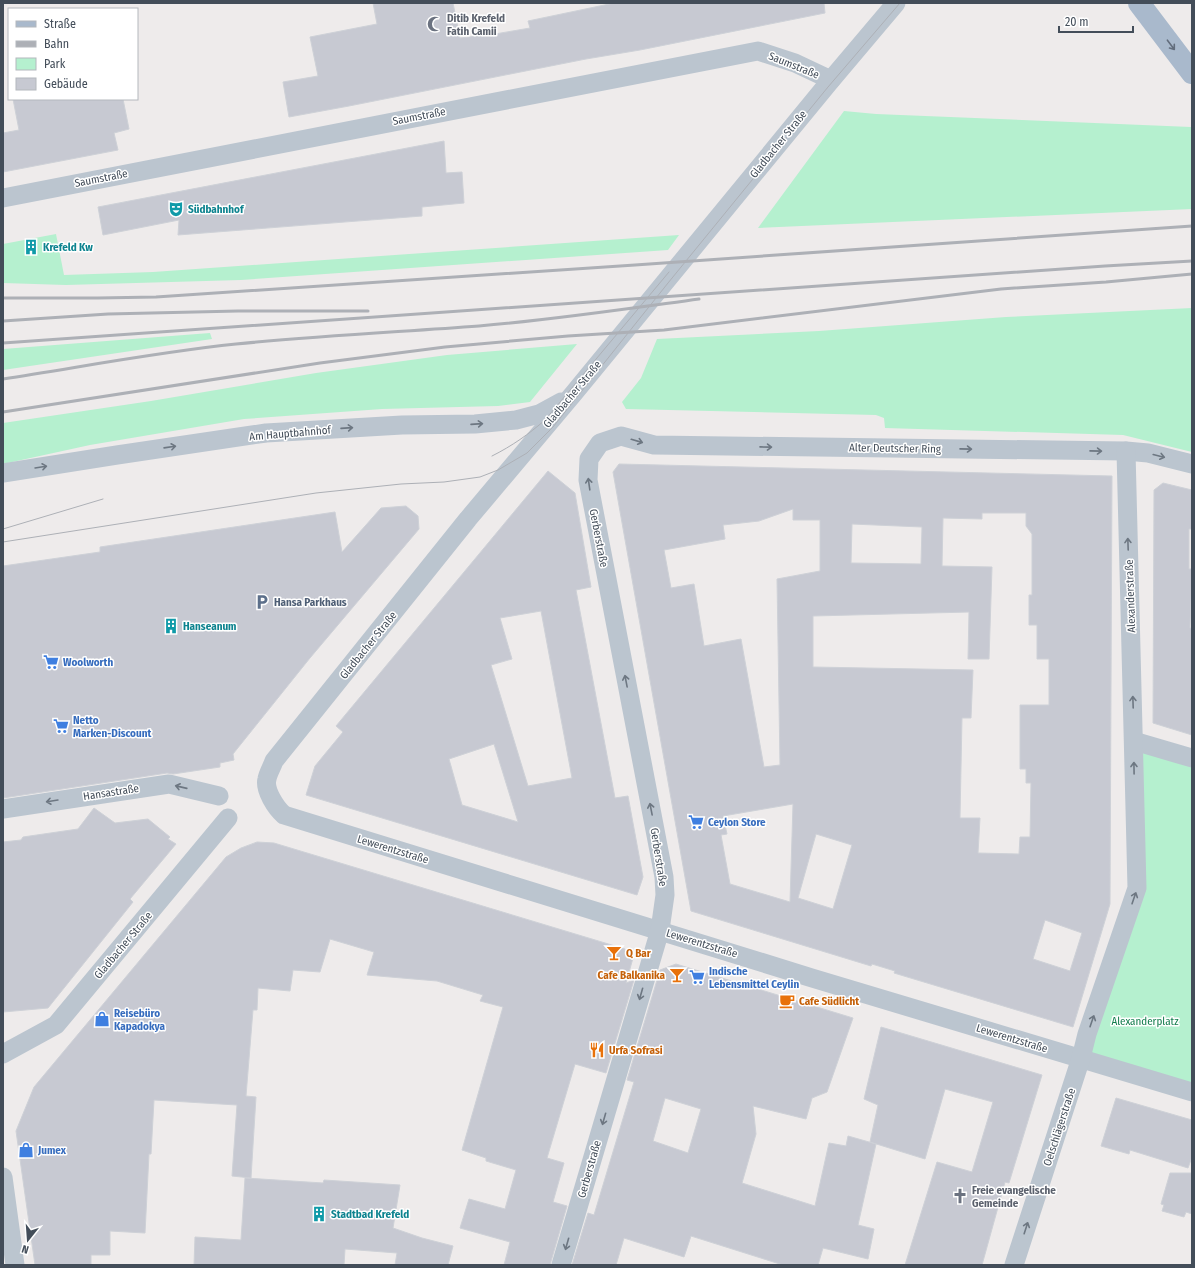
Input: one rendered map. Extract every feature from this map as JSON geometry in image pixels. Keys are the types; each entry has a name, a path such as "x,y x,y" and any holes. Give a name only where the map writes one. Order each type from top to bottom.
{"main road":[{"path":"1139,3 1192,73"}],"street":[{"name":"Gladbacher Straße","path":"269,794 266,780 274,761 468,519 896,3"},
{"name":"Saumstraße","path":"3,198 758,51 795,64 831,80"},
{"name":"Am Hauptbahnhof","path":"3,473 266,433 402,425 475,424 516,420 539,414 574,393"},
{"name":"Alter Deutscher Ring","path":"600,443 621,436 654,446 1126,451 1148,453 1192,464"},
{"name":"Gerberstraße","path":"561,1265 660,930 665,895 664,877 588,480 589,460 600,443"},
{"name":"Alexanderstraße","path":"1126,451 1134,741"},
{"path":"1081,1058 1087,1034 1137,888 1134,741 1192,758"},
{"name":"Hansastraße","path":"3,809 169,784 219,796"},
{"name":"Lewerentzstraße","path":"269,794 275,806 284,816 1192,1092"},
{"name":"Gladbacher Straße","path":"3,1054 56,1025 228,818"},
{"name":"Oelschlägerstraße","path":"1014,1265 1081,1058"},
{"path":"3,1177 15,1265"}],"green space":[{"path":"844,111 876,114 1191,127 1192,209 758,228"},
{"path":"56,234 64,275 153,272 679,235 668,250 241,280 66,285 3,283 3,244"},
{"path":"1192,308 1192,452 1123,435 885,428 884,418 876,415 626,409 622,402 641,378 657,339 819,331 1006,317"},
{"path":"210,333 212,339 3,370 3,349"},
{"path":"577,344 530,402 498,406 382,409 244,419 90,445 3,464 3,423 151,401 316,373 447,355"},
{"name":"Alexanderplatz","path":"1137,744 1192,761 1192,1084 1086,1052 1140,887"}],"building":[{"path":"373,3 453,3 460,38 530,28 528,21 614,3 824,3 825,13 289,117 283,82 318,76 310,37 377,24"},
{"path":"13,100 123,100 129,129 114,133 118,150 3,172 3,133 19,130"},
{"name":"Südbahnhof","path":"444,141 446,173 462,172 464,203 422,207 422,216 178,235 179,220 103,235 98,207"},
{"path":"619,464 1112,476 1110,904 1073,1027 894,973 895,971 872,964 871,966 691,911 613,472","holes":["793,509 793,520 820,520 820,571 777,579 780,765 764,767 741,639 704,646 694,584 671,588 664,550 725,539 723,525 759,521","982,513 1026,513 1026,526 1032,534 1032,595 1029,595 1029,625 1037,625 1037,659 1049,659 1049,705 1020,705 1020,769 1026,769 1026,783 1031,783 1030,837 1020,837 1019,854 978,853 980,818 960,818 962,718 971,718 973,670 813,667 813,616 969,612 968,659 989,659 992,567 942,566 943,518 982,519","852,524 922,527 921,564 851,563","793,804 790,902 730,884 721,835 727,834 723,816","816,834 852,845 833,909 798,898","1045,920 1082,933 1070,971 1033,959"]},
{"path":"548,471 575,493 591,587 576,590 615,798 628,796 643,877 637,895 306,795 315,766 343,732 336,726","holes":["541,611 572,778 528,786 491,665 512,659 500,618","494,744 518,822 462,805 449,759"]},
{"path":"1163,483 1192,490 1192,529 1189,529 1189,569 1192,569 1190,628 1192,628 1192,735 1153,723 1154,490"},
{"name":"Hanseanum","path":"406,506 418,516 419,529 310,658 233,754 234,760 220,763 220,767 173,774 167,773 3,798 3,566 100,552 100,547 335,512 342,552 381,508"},
{"path":"94,808 115,823 148,819 170,837 168,839 176,844 130,899 133,902 48,1008 3,1012 3,842 21,840 23,837 78,829"},
{"path":"257,842 274,843 625,949 625,955 633,958 626,983 634,980 606,1073 575,1064 547,1158 564,1163 553,1202 567,1206 550,1265 504,1265 510,1242 460,1228 469,1199 505,1209 516,1170 486,1161 486,1158 462,1150 503,1007 480,1001 483,995 437,981 367,975 374,952 330,939 320,972 293,970 290,991 258,988 257,1010 253,1010 246,1096 256,1097 251,1178 232,1176 237,1105 154,1100 151,1154 149,1154 145,1233 110,1231 110,1255 91,1255 91,1265 35,1265 16,1131 34,1087 226,857 241,848"},
{"path":"676,964 853,1018 827,1092 812,1098 806,1119 753,1106 756,1134 742,1183 815,1206 829,1143 846,1146 848,1136 876,1144 858,1225 874,1229 868,1259 823,1248 818,1265 783,1265 691,1236 684,1257 624,1238 616,1265 572,1265 588,1213 594,1215 634,1082 627,1080 660,970","holes":["665,1098 701,1109 688,1153 653,1141"]},
{"path":"881,1027 1042,1075 1009,1183 1005,1182 982,1265 905,1265 937,1162 972,1172 993,1102 945,1089 925,1159 870,1142 878,1105 864,1099"},
{"path":"1116,1098 1192,1120 1192,1157 1188,1168 1130,1150 1129,1154 1101,1146"},
{"path":"1170,1173 1192,1173 1192,1214 1186,1212 1184,1217 1162,1211 1164,1205 1161,1204"},
{"name":"Stadtbad Krefeld","path":"245,1178 323,1183 324,1180 400,1185 393,1228 422,1238 453,1246 448,1265 395,1265 397,1253 345,1249 344,1265 194,1265 195,1237 241,1240"}],"tram line":[{"path":"3,542 316,493 401,484 444,482 480,477 498,470 527,453 553,427 828,87 900,3"},
{"path":"492,456 520,440 545,420 669,272"},
{"path":"3,529 103,499"}],"railway":[{"path":"3,298 156,297 1192,226"},
{"path":"3,343 1192,261"},
{"path":"3,412 320,363 445,347 568,336 664,330 1001,289 1106,282 1192,274"},
{"path":"3,379 207,347 506,324 699,299"},
{"path":"3,321 108,314 238,311 368,311"}],"place":[{"name":"Ditib Krefeld Fatih Camii","path":"435,24"},
{"name":"Südbahnhof","path":"176,209"},
{"name":"Krefeld Kw","path":"31,247"},
{"name":"Hansa Parkhaus","path":"262,602"},
{"name":"Hanseanum","path":"171,626"},
{"name":"Woolworth","path":"51,662"},
{"name":"Netto Marken-Discount","path":"61,726"},
{"name":"Ceylon Store","path":"696,822"},
{"name":"Q Bar","path":"614,953"},
{"name":"Cafe Balkanika","path":"677,975"},
{"name":"Indische Lebensmittel Ceylin","path":"697,977"},
{"name":"Cafe Südlicht","path":"787,1001"},
{"name":"Reisebüro Kapadokya","path":"102,1019"},
{"name":"Urfa Sofrasi","path":"597,1050"},
{"name":"Jumex","path":"26,1150"},
{"name":"Freie evangelische Gemeinde","path":"960,1196"},
{"name":"Stadtbad Krefeld","path":"319,1214"}]}
